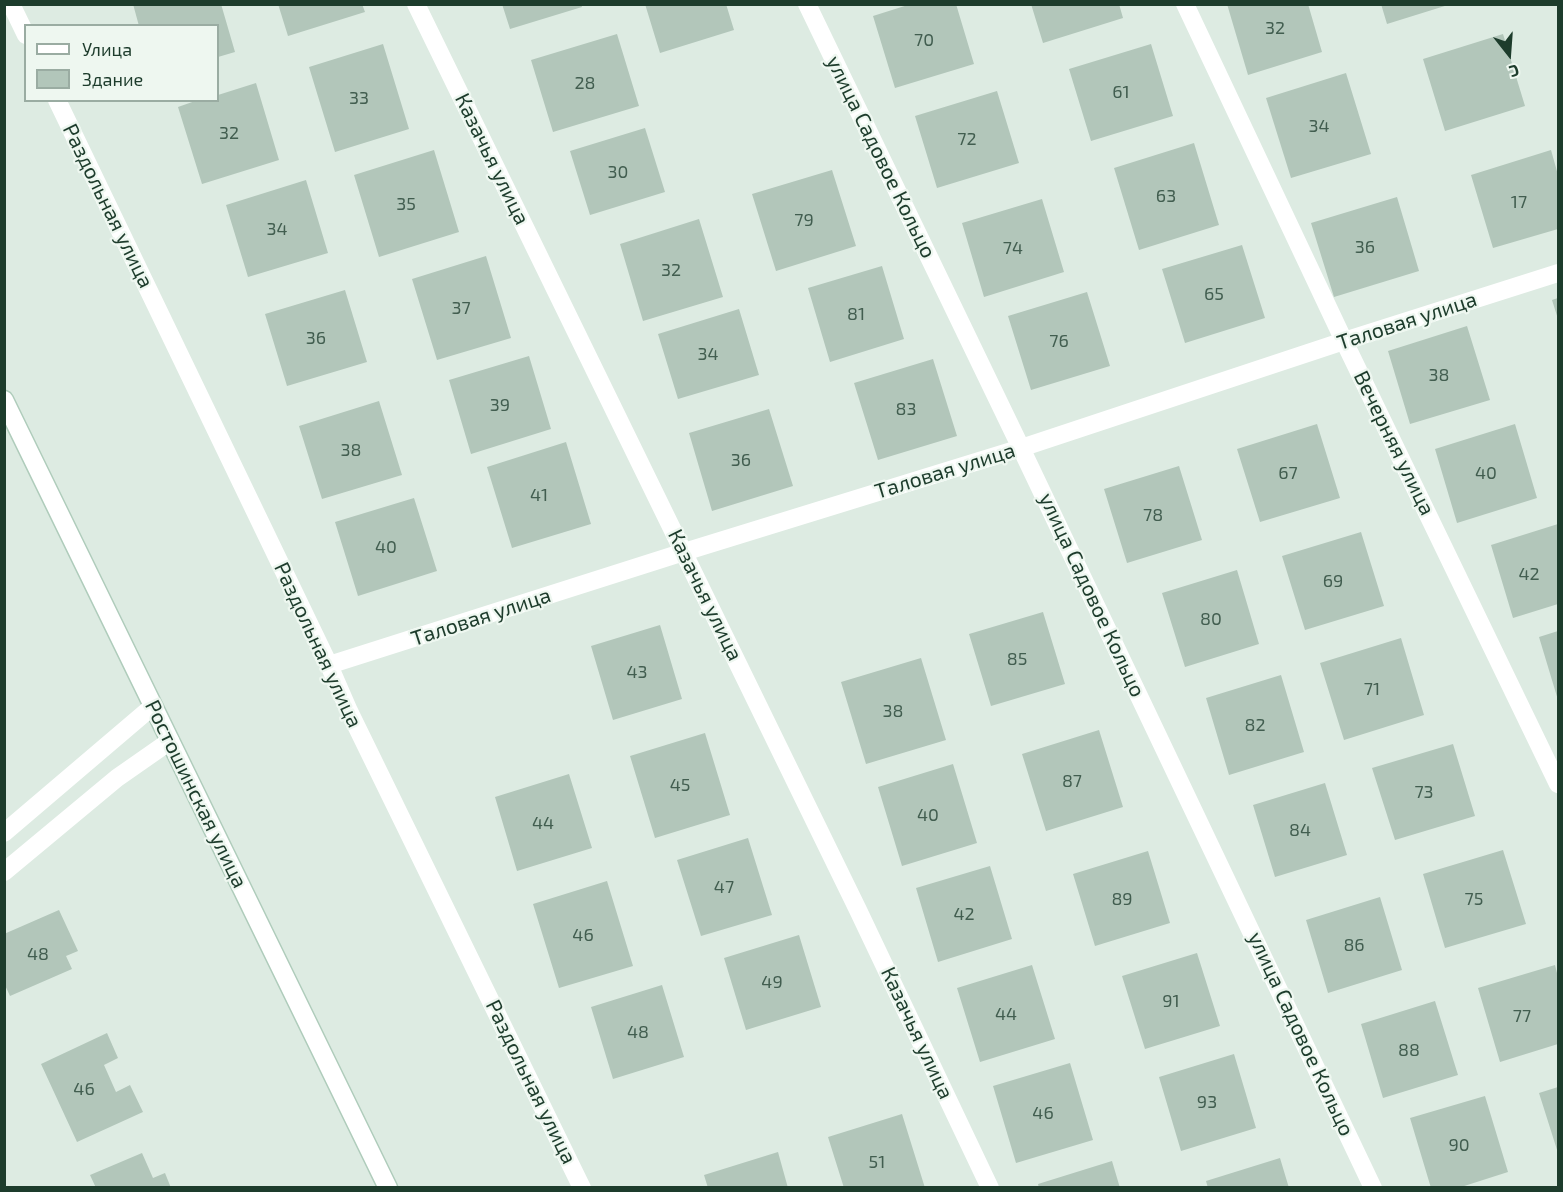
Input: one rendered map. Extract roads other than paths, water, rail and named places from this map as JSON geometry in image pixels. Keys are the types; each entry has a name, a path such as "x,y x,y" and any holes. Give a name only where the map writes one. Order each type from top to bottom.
{"street":[{"path":"11,4 24,30"},
{"name":"Казачья улица","path":"416,4 684,552 990,1188"},
{"name":"улица Садовое Кольцо","path":"807,4 1373,1188"},
{"name":"Вечерняя улица","path":"1185,4 1344,341 1558,784"},
{"name":"Раздольная улица","path":"58,102 349,711 582,1188"},
{"name":"Таловая улица","path":"329,665 1021,448 1558,273"},
{"name":"Ростошинская улица","path":"4,400 388,1188"},
{"path":"4,833 153,706"},
{"path":"4,872 117,778 170,741"}]}
